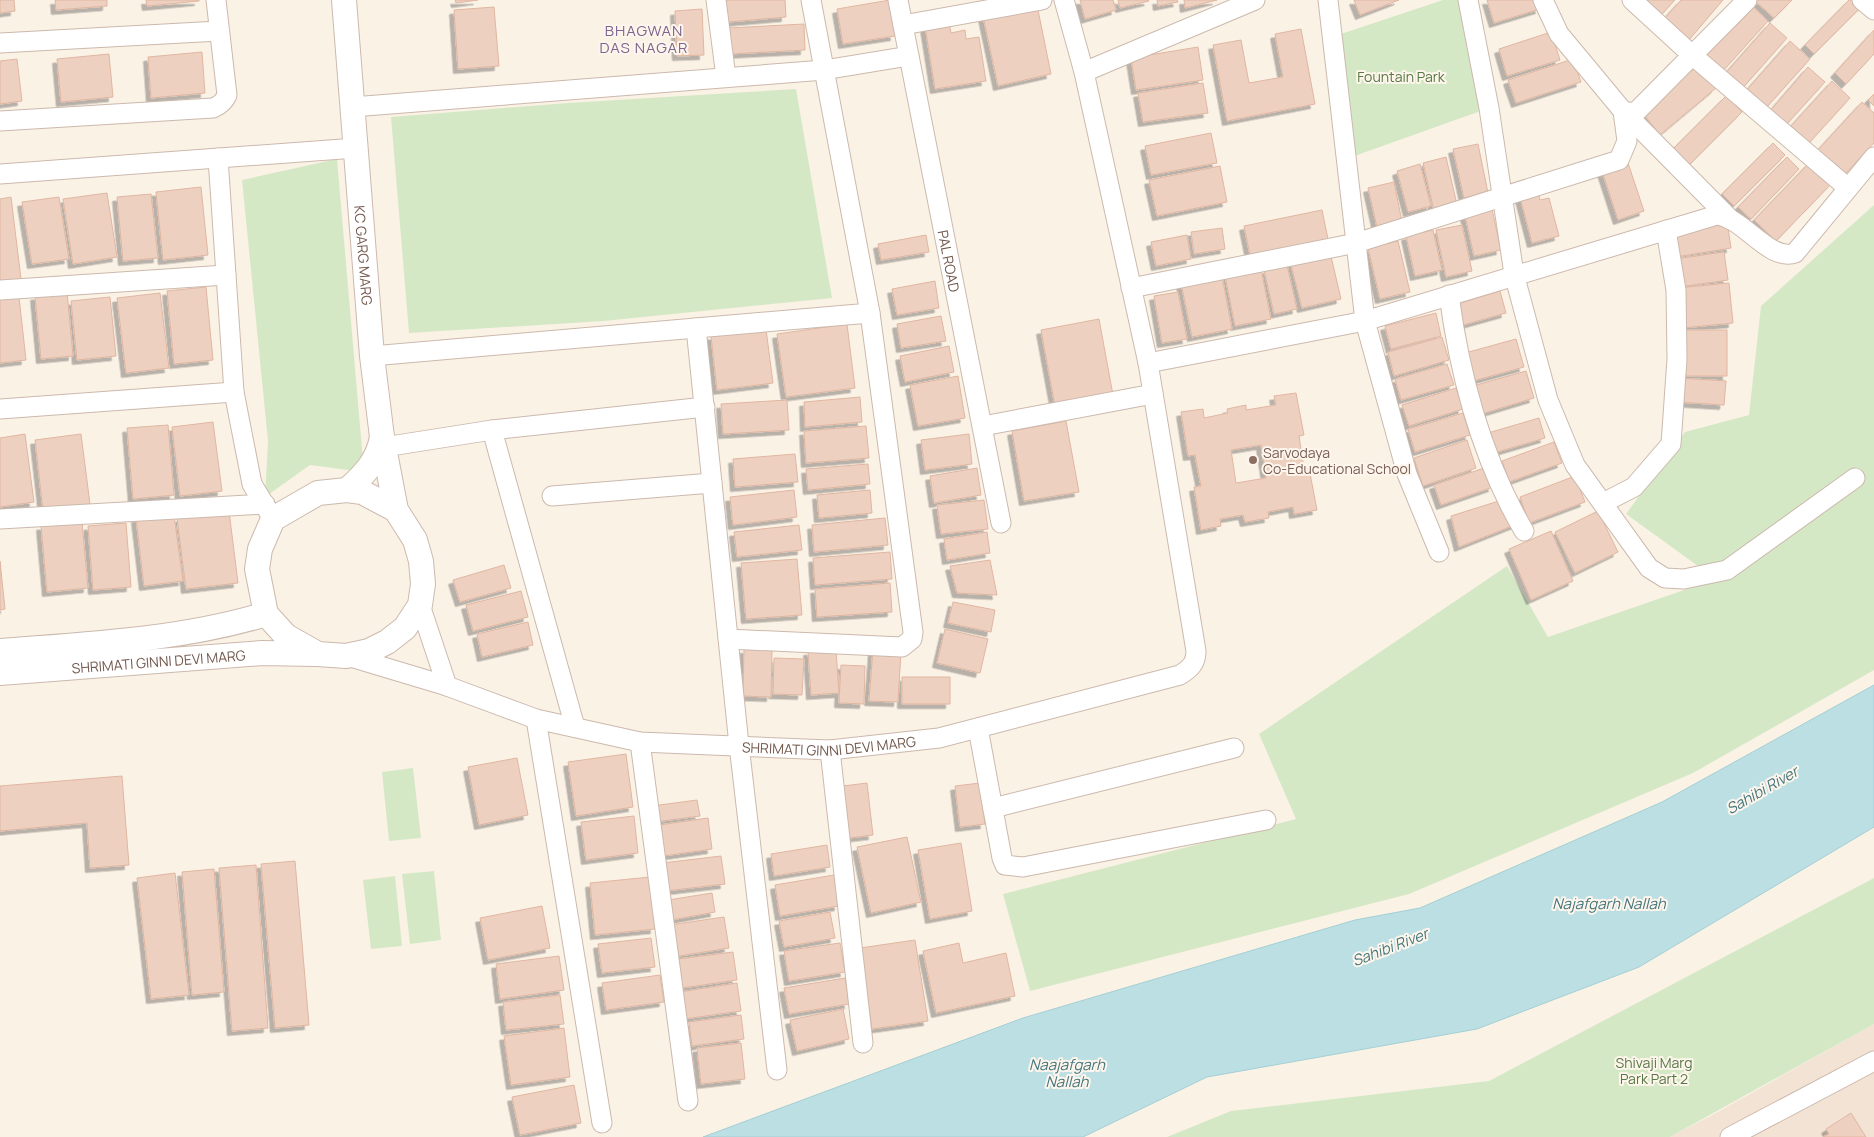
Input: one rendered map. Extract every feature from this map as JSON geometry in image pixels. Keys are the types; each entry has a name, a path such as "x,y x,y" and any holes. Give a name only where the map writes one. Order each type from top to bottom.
{"street":[{"path":"0,121 213,108 219,106 228,95 216,0"},
{"name":"KC GARG MARG","path":"344,0 372,356 383,442 396,510"},
{"path":"716,0 726,77"},
{"path":"728,639 902,647 912,639 913,632 870,313 811,0"},
{"name":"PAL ROAD","path":"898,0 1001,523"},
{"path":"903,25 1042,0"},
{"path":"983,426 1153,394 1148,363 1084,72 1064,0"},
{"path":"1084,72 1228,5 1255,0"},
{"path":"1328,0 1365,321 1408,474 1438,552"},
{"path":"1468,0 1489,108 1514,274 1548,400 1575,465 1650,568 1665,578 1684,579 1727,570 1855,478"},
{"path":"1543,0 1559,34 1623,111 1728,217 1779,254 1795,253 1874,157"},
{"path":"1632,0 1692,55 1848,188"},
{"path":"1623,111 1635,113 1746,0"},
{"path":"1862,0 1874,10"},
{"path":"0,42 219,31"},
{"path":"352,107 824,70 909,56"},
{"path":"1131,288 1356,242 1619,160 1627,141 1623,111"},
{"path":"0,174 356,148"},
{"path":"0,519 269,512 318,493 347,490 362,492 396,510 415,540 421,561 423,584 420,605 405,628 387,642 369,651 346,656 318,654 286,636 266,614 257,569 269,512 252,484 234,392 218,158"},
{"path":"1148,363 1365,321 1514,274 1717,215 1728,217"},
{"path":"1603,503 1634,487 1671,444 1677,359 1676,290 1666,230"},
{"path":"0,290 226,275"},
{"path":"1449,295 1460,364 1477,425 1504,497 1524,531"},
{"path":"372,356 870,313"},
{"path":"696,328 739,745 777,1070"},
{"path":"0,409 234,392"},
{"name":"SHRIMATI GINNI DEVI MARG","path":"346,656 447,686 536,719 640,742 830,750 939,738 1180,675 1190,669 1196,661 1196,650 1153,394"},
{"path":"347,490 368,470 383,442 704,407"},
{"path":"492,430 575,727"},
{"path":"552,496 712,483"},
{"path":"420,605 447,686"},
{"name":"SHRIMATI GINNI DEVI MARG","path":"0,651 183,634 232,624 266,614"},
{"name":"SHRIMATI GINNI DEVI MARG","path":"0,673 262,653 318,654"},
{"path":"536,719 602,1124"},
{"path":"978,728 992,808 1005,865 1023,867 1266,820"},
{"path":"640,742 688,1101"},
{"path":"992,808 1234,748"},
{"path":"830,750 863,1043"},
{"path":"1730,1137 1874,1062"}],"shaded area":[{"path":"1874,1024 1874,1137 1670,1137 1716,1113"}],"green space":[{"name":"Fountain Park","path":"1443,0 1468,0 1489,108 1346,159 1332,37"},
{"path":"796,89 832,298 604,321 409,333 391,117 568,103"},
{"path":"337,159 364,472 310,465 265,497 268,441 242,180"},
{"path":"1874,205 1874,670 1693,773 1409,894 1030,991 1003,894 1296,819 1259,734 1507,566 1548,637 1716,579 1626,514 1685,432 1749,415 1761,306"},
{"path":"413,768 421,838 389,841 382,772"},
{"path":"434,871 441,940 410,944 402,874"},
{"path":"395,876 402,946 371,949 363,880"},
{"name":"Shivaji Marg Park Part 2","path":"1874,878 1874,1024 1670,1137 1167,1137 1231,1111 1489,1081"}],"water":[{"path":"1874,685 1874,827 1639,967 1477,1029 1207,1077 1083,1137 703,1137 1023,1018 1355,920 1420,908 1662,802"}],"building":[{"path":"0,0 14,0 15,11 0,13"},
{"path":"55,0 107,0 107,6 56,10"},
{"path":"146,0 199,0 199,1 147,6"},
{"path":"455,0 478,0 456,3"},
{"path":"726,0 785,0 786,17 728,22"},
{"path":"890,0 895,36 843,44 837,9"},
{"path":"1080,0 1113,0 1116,10 1085,19"},
{"path":"1118,0 1148,0 1149,1 1120,8"},
{"path":"1157,0 1177,0 1178,2 1158,6"},
{"path":"1184,0 1217,0 1185,8"},
{"path":"1354,0 1399,0 1360,15"},
{"path":"1487,0 1537,0 1540,9 1494,23"},
{"path":"1643,0 1675,0 1660,16"},
{"path":"1681,0 1723,0 1688,41 1663,20"},
{"path":"1754,0 1792,0 1774,18"},
{"path":"1849,0 1857,0 1863,5 1814,54 1805,45"},
{"path":"1747,1 1768,21 1722,72 1700,52"},
{"path":"1037,5 1051,74 998,86 983,16"},
{"path":"494,7 499,66 458,69 454,10"},
{"path":"702,9 704,55 677,56 675,11"},
{"path":"949,22 951,33 965,30 966,39 979,37 986,81 935,89 925,26"},
{"path":"1770,23 1787,38 1741,90 1724,75"},
{"path":"804,24 805,50 729,54 728,28"},
{"path":"1301,29 1315,104 1227,121 1213,45 1241,40 1249,83 1283,77 1275,34"},
{"path":"1874,30 1874,54 1846,84 1835,73"},
{"path":"1551,32 1560,60 1507,76 1499,49"},
{"path":"1790,41 1810,59 1766,108 1746,91"},
{"path":"1198,47 1203,80 1136,90 1131,58"},
{"path":"202,52 205,93 151,98 148,57"},
{"path":"109,54 113,97 61,102 57,59"},
{"path":"17,59 22,101 0,104 0,61"},
{"path":"1573,59 1581,82 1516,103 1508,80"},
{"path":"1697,66 1716,88 1660,135 1642,112"},
{"path":"1808,67 1825,82 1787,124 1771,110"},
{"path":"1832,81 1850,98 1809,143 1791,126"},
{"path":"1203,83 1208,113 1143,122 1138,93"},
{"path":"1874,94 1874,106 1868,100"},
{"path":"1726,96 1742,112 1688,166 1672,150"},
{"path":"1862,102 1874,113 1874,143 1844,175 1817,151"},
{"path":"1211,133 1217,163 1151,175 1145,146"},
{"path":"1773,143 1785,155 1734,206 1722,194"},
{"path":"1478,144 1488,193 1464,198 1453,149"},
{"path":"1446,157 1458,209 1435,215 1423,163"},
{"path":"1787,157 1799,169 1751,219 1738,207"},
{"path":"1810,162 1832,183 1776,241 1754,220"},
{"path":"1628,163 1644,211 1618,220 1602,171"},
{"path":"1420,164 1431,206 1408,212 1397,171"},
{"path":"1220,166 1227,202 1157,216 1149,180"},
{"path":"1394,182 1402,222 1377,227 1368,188"},
{"path":"201,187 208,255 163,260 156,192"},
{"path":"1538,192 1540,200 1549,198 1559,236 1532,243 1520,197"},
{"path":"107,193 117,257 73,264 63,199"},
{"path":"151,194 158,258 123,261 117,197"},
{"path":"11,197 21,279 0,281 0,199"},
{"path":"59,197 69,259 32,264 22,202"},
{"path":"1492,209 1501,250 1474,256 1465,215"},
{"path":"1322,210 1328,239 1250,255 1244,226"},
{"path":"1727,221 1731,248 1676,257 1671,229"},
{"path":"1462,225 1472,271 1446,277 1436,230"},
{"path":"1222,228 1225,249 1194,254 1191,232"},
{"path":"1433,230 1442,270 1415,276 1406,236"},
{"path":"926,235 929,252 881,260 878,244"},
{"path":"1187,235 1191,259 1156,266 1151,242"},
{"path":"1398,241 1410,292 1380,299 1368,248"},
{"path":"1330,252 1341,299 1302,308 1290,261"},
{"path":"1724,252 1728,280 1679,287 1675,259"},
{"path":"1287,265 1297,309 1274,314 1264,270"},
{"path":"1261,269 1271,319 1235,326 1225,276"},
{"path":"1222,276 1232,329 1192,337 1181,283"},
{"path":"935,281 939,308 897,315 892,289"},
{"path":"1729,283 1733,323 1682,328 1678,288"},
{"path":"206,287 213,360 174,364 167,291"},
{"path":"1500,291 1506,313 1463,325 1457,304"},
{"path":"67,292 73,356 41,359 35,296"},
{"path":"1178,292 1187,339 1162,343 1154,296"},
{"path":"160,293 169,368 126,373 117,298"},
{"path":"19,297 26,360 0,363 0,299"},
{"path":"110,297 116,356 77,360 71,301"},
{"path":"1436,313 1441,336 1391,349 1385,326"},
{"path":"941,316 946,341 901,348 897,324"},
{"path":"1099,319 1113,395 1055,406 1041,330"},
{"path":"847,324 855,388 786,397 777,334"},
{"path":"766,329 773,383 717,390 711,336"},
{"path":"1679,330 1727,330 1727,376 1679,376"},
{"path":"1442,337 1449,360 1394,376 1388,352"},
{"path":"1516,339 1524,367 1473,381 1465,353"},
{"path":"949,346 954,372 905,382 900,356"},
{"path":"1447,364 1454,385 1401,400 1395,379"},
{"path":"1526,371 1534,398 1481,414 1473,386"},
{"path":"958,376 965,418 918,426 910,385"},
{"path":"1678,378 1726,381 1724,405 1677,402"},
{"path":"1456,388 1463,409 1409,426 1402,405"},
{"path":"1296,393 1304,435 1299,436 1304,469 1309,468 1317,510 1294,514 1293,507 1268,512 1269,518 1245,522 1243,515 1220,519 1221,526 1201,530 1194,487 1201,486 1195,455 1188,456 1181,412 1203,409 1204,418 1228,413 1227,409 1246,405 1246,410 1276,405 1274,396","holes":["1261,445 1266,478 1236,483 1231,450"]},
{"path":"860,397 862,422 805,427 804,402"},
{"path":"787,400 789,430 723,434 721,404"},
{"path":"1463,413 1470,435 1415,452 1408,429"},
{"path":"1539,418 1545,438 1494,453 1488,433"},
{"path":"1066,421 1079,492 1024,501 1012,431"},
{"path":"213,422 222,491 180,496 172,427"},
{"path":"168,425 174,495 133,499 127,428"},
{"path":"866,426 869,458 806,463 804,431"},
{"path":"25,434 34,502 0,507 0,438"},
{"path":"81,434 90,504 43,510 35,440"},
{"path":"969,434 972,464 925,470 921,440"},
{"path":"1467,440 1476,468 1423,486 1414,458"},
{"path":"1554,442 1562,463 1509,482 1502,461"},
{"path":"795,454 798,482 735,487 733,459"},
{"path":"868,464 870,484 808,490 806,469"},
{"path":"1487,467 1493,487 1441,505 1434,485"},
{"path":"977,468 981,495 934,503 930,476"},
{"path":"1575,476 1585,502 1529,523 1520,497"},
{"path":"794,490 797,517 733,525 730,497"},
{"path":"870,490 872,513 819,518 817,495"},
{"path":"984,500 988,529 941,534 937,505"},
{"path":"1502,500 1517,524 1459,547 1451,516"},
{"path":"229,511 238,583 186,589 177,518"},
{"path":"1598,511 1618,552 1575,573 1555,532"},
{"path":"174,515 183,581 144,586 136,518"},
{"path":"885,518 888,545 814,552 812,525"},
{"path":"82,522 88,588 47,592 41,526"},
{"path":"126,523 131,587 93,590 88,526"},
{"path":"799,525 802,550 737,557 734,532"},
{"path":"1551,531 1573,581 1531,600 1509,549"},
{"path":"987,532 990,553 947,560 944,539"},
{"path":"890,552 892,579 815,585 813,558"},
{"path":"797,559 802,615 746,619 741,563"},
{"path":"990,560 997,595 957,593 950,566"},
{"path":"0,561 5,609 0,610"},
{"path":"504,565 511,588 460,602 453,580"},
{"path":"890,583 892,612 817,617 815,589"},
{"path":"521,591 528,617 473,631 466,605"},
{"path":"953,602 995,610 991,632 948,623"},
{"path":"528,622 533,645 482,657 477,634"},
{"path":"945,629 988,639 980,673 937,663"},
{"path":"744,649 772,650 771,697 743,696"},
{"path":"836,650 839,693 811,695 808,651"},
{"path":"873,650 901,652 898,702 869,701"},
{"path":"774,658 804,659 802,695 773,694"},
{"path":"841,665 865,666 864,704 839,703"},
{"path":"902,677 950,677 950,704 902,704"},
{"path":"626,754 633,807 576,816 568,762"},
{"path":"517,758 528,815 479,825 468,767"},
{"path":"122,776 129,865 90,868 87,823 0,831 0,786"},
{"path":"867,783 873,835 849,838 843,786"},
{"path":"980,783 985,824 960,827 955,786"},
{"path":"697,800 700,816 654,822 652,806"},
{"path":"634,816 638,853 586,860 581,822"},
{"path":"708,818 712,849 656,857 652,826"},
{"path":"907,837 921,902 871,913 857,847"},
{"path":"961,843 972,911 930,919 918,850"},
{"path":"827,845 830,867 774,876 771,854"},
{"path":"721,856 725,884 665,891 662,863"},
{"path":"295,861 309,1025 275,1028 261,864"},
{"path":"256,865 268,1028 232,1031 219,868"},
{"path":"214,869 224,992 192,995 182,872"},
{"path":"175,873 189,995 151,999 137,878"},
{"path":"834,875 839,906 780,916 775,885"},
{"path":"650,877 655,929 595,935 590,883"},
{"path":"712,893 715,912 671,920 668,900"},
{"path":"542,906 550,948 488,960 480,918"},
{"path":"830,912 835,938 784,947 779,921"},
{"path":"724,917 729,948 673,957 669,925"},
{"path":"651,938 655,967 602,973 598,944"},
{"path":"915,940 928,1021 872,1029 860,948"},
{"path":"840,943 845,972 789,981 784,951"},
{"path":"959,943 963,963 1006,953 1015,996 936,1013 923,951"},
{"path":"733,952 737,980 682,988 678,959"},
{"path":"559,956 564,990 500,999 496,964"},
{"path":"660,975 664,1002 606,1010 602,983"},
{"path":"845,978 849,1004 789,1014 784,988"},
{"path":"737,983 741,1011 684,1019 680,992"},
{"path":"560,995 564,1024 506,1030 503,1002"},
{"path":"843,1009 849,1039 797,1051 790,1020"},
{"path":"741,1015 744,1039 692,1046 689,1022"},
{"path":"564,1028 570,1077 511,1085 504,1036"},
{"path":"741,1043 745,1079 701,1084 697,1048"},
{"path":"574,1085 581,1123 520,1135 512,1097"},
{"path":"1851,1113 1866,1137 1823,1137 1829,1134 1826,1129"}],"place":[{"name":"Sarvodaya Co-Educational School","path":"1253,460"}],"district":[{"name":"BHAGWAN DAS NAGAR","path":"644,38"}],"water label":[{"name":"Sahibi River","path":"1762,790"},
{"name":"Najafgarh Nallah","path":"1609,903"},
{"name":"Sahibi River","path":"1390,947"},
{"name":"Naajafgarh Nallah","path":"1067,1072"}]}
